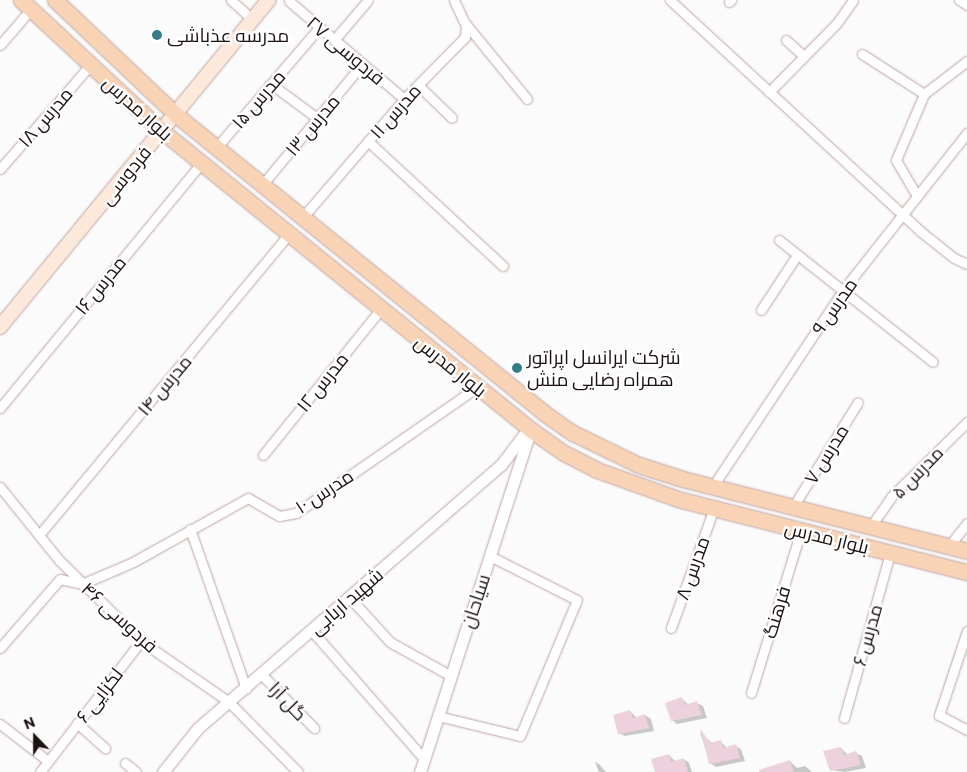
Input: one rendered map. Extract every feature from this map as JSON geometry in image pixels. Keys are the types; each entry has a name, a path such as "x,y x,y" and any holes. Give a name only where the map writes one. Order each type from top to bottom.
{"main road":[{"name":"بلوار مدرس","path":"55,0 175,114 544,413 573,433 639,465 713,486 967,551"},
{"name":"فردوسی","path":"0,327 269,0"},
{"name":"بلوار مدرس","path":"26,4 162,131 529,429 562,452 597,470 714,508 967,572"}],"street":[{"path":"231,0 253,20"},
{"path":"334,40 368,0"},
{"path":"454,0 465,22 527,99"},
{"path":"670,0 927,236 954,258 967,264"},
{"path":"769,92 837,23 853,0"},
{"path":"959,0 967,5"},
{"name":"فردوسی ۲۷","path":"289,1 404,99"},
{"path":"0,45 26,4"},
{"name":"مدرس ۱۱","path":"302,218 404,99 465,37 465,22"},
{"name":"مدرس ۱۵","path":"216,148 319,28"},
{"path":"786,40 804,56"},
{"path":"862,54 924,94"},
{"path":"917,196 896,160 924,94 967,61"},
{"name":"مدرس ۱۸","path":"0,169 90,64"},
{"name":"مدرس ۱۳","path":"262,185 362,64"},
{"path":"271,84 317,118"},
{"path":"418,85 452,118"},
{"name":"مدرس ۹","path":"713,486 843,290 967,134"},
{"path":"368,141 503,266"},
{"name":"مدرس ۱۶","path":"0,408 201,162"},
{"name":"مدرس ۱۴","path":"39,536 289,234"},
{"path":"778,240 933,362"},
{"path":"761,310 797,255"},
{"name":"مدرس ۱۲","path":"263,455 381,310"},
{"name":"مدرس ۱۰","path":"82,584 133,562 248,498 279,516 296,513 477,387"},
{"name":"مدرس ۷","path":"793,506 858,402"},
{"name":"مدرس ۵","path":"871,526 891,498 967,422"},
{"name":"شهید اربابی","path":"163,772 198,728 350,598 508,456 529,429"},
{"name":"سیاحان","path":"420,772 520,463 529,429"},
{"path":"508,456 520,463"},
{"name":"فردوسی ۴۶","path":"0,487 39,536 82,584 141,641 229,702 298,772"},
{"name":"مدرس ۸","path":"671,628 714,508"},
{"path":"950,546 967,524"},
{"path":"190,529 246,688"},
{"name":"فرهنگ","path":"751,693 801,530"},
{"name":"مدرس ۶","path":"844,718 890,553"},
{"path":"438,716 520,736 577,600 490,556"},
{"path":"0,648 60,579 82,584"},
{"path":"350,598 390,642 451,676"},
{"path":"312,631 424,759"},
{"path":"966,638 939,715 967,730"},
{"name":"لکزایی ۶","path":"40,772 141,641"},
{"name":"گل آرا","path":"262,674 314,728"},
{"path":"77,723 106,748"},
{"path":"0,724 48,761"},
{"path":"125,763 136,772"}],"building":[{"path":"682,697 685,705 697,701 702,715 671,721 665,703"},
{"path":"630,710 633,718 645,714 649,728 618,734 613,715"},
{"path":"700,728 710,743 721,740 723,748 736,744 740,758 709,764"},
{"path":"841,747 844,755 856,751 861,765 830,771 823,751"},
{"path":"669,754 671,762 684,758 688,772 655,772 651,759"},
{"path":"790,760 794,772 759,772 759,770"}],"place":[{"name":"مدرسه عذباشی","path":"157,35"},
{"name":"شرکت ایرانسل اپراتور همراه رضایی منش","path":"517,368"}]}
